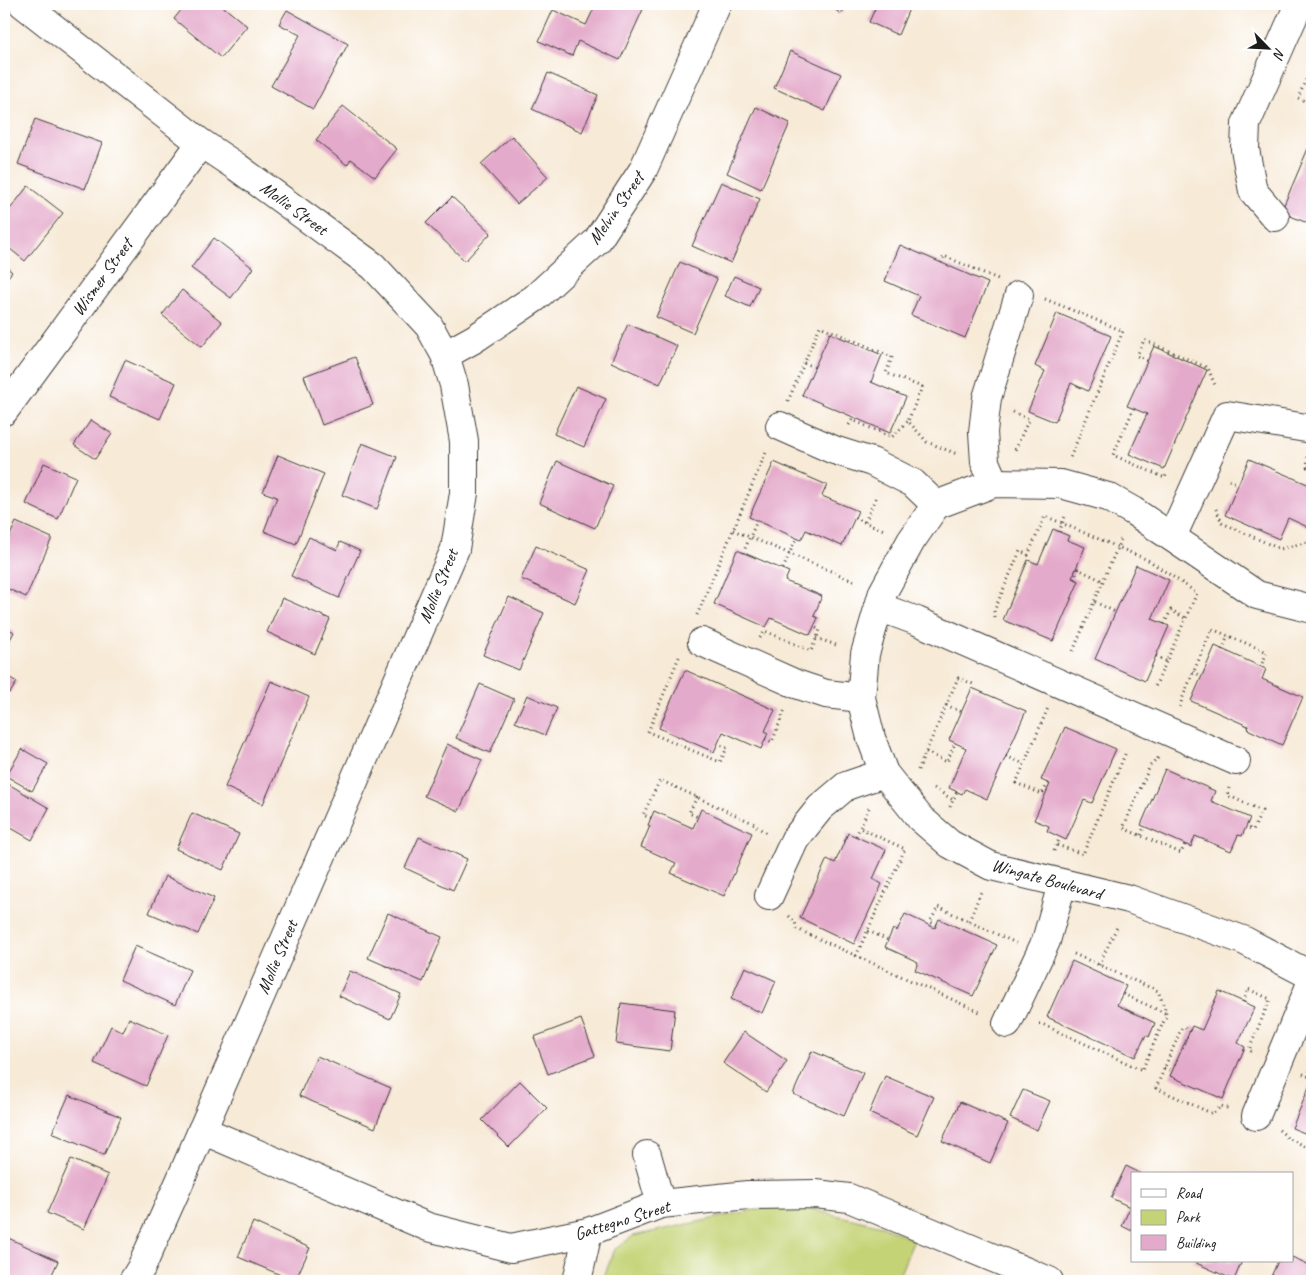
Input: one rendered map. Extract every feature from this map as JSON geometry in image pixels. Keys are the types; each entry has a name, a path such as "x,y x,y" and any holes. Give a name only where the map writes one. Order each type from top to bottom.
{"street":[{"name":"Mollie Street","path":"24,4 201,143 237,166 373,266 429,326 445,355 454,385 464,441 464,493 455,549 202,1130 141,1268 133,1281"},
{"name":"Melvin Street","path":"445,355 474,339 535,298 597,241 643,170 717,4"},
{"path":"1275,217 1253,191 1245,149 1246,124 1299,4"},
{"name":"Wismer Street","path":"4,411 201,143"},
{"path":"994,483 985,462 983,432 987,398 1020,291"},
{"path":"1172,537 1227,415 1312,429"},
{"path":"778,426 834,450 872,462 913,483 936,505 994,483 1061,484 1108,497 1172,537 1258,595 1312,609"},
{"name":"Wingate Boulevard","path":"936,505 911,541 882,592 865,654 861,698 871,738 884,773 920,818 950,844 991,866 1129,899 1243,940 1312,976"},
{"path":"878,607 917,621 1236,761"},
{"path":"693,637 796,684 826,694 861,698"},
{"path":"769,896 795,839 820,808 846,786 884,773"},
{"path":"1007,1024 1046,941 1062,884"},
{"path":"1256,1116 1312,981"},
{"name":"Gattegno Street","path":"202,1130 428,1227 512,1248 588,1232 661,1204 748,1195 816,1194 849,1198 1049,1281"},
{"path":"647,1156 661,1204"},
{"path":"577,1281 588,1232"}],"path":[{"path":"1312,66 1298,98 1312,104"},
{"path":"941,263 944,256 1020,291 1123,331 1068,461"},
{"path":"718,744 727,748 720,762 648,732 693,637 733,530 820,326 892,357 886,373 922,388 908,421 892,437 852,420"},
{"path":"1147,361 1137,356 1144,340 1209,370"},
{"path":"804,363 815,367"},
{"path":"1134,408 1113,455 1165,478 1169,470"},
{"path":"1010,410 1029,419 1011,458"},
{"path":"908,421 927,442 959,455"},
{"path":"1306,467 1312,470"},
{"path":"1226,487 1232,473"},
{"path":"1229,480 1238,484"},
{"path":"865,522 876,497 869,494"},
{"path":"1219,502 1216,509 1222,523 1280,549 1312,541"},
{"path":"995,617 994,611 1020,551 1028,555 1045,516 1118,546 1148,560 1197,593 1155,687"},
{"path":"854,518 891,532"},
{"path":"744,553 757,521"},
{"path":"733,530 861,583"},
{"path":"1073,651 1125,531"},
{"path":"783,570 796,538"},
{"path":"1074,579 1078,569 1104,581"},
{"path":"1095,602 1115,612"},
{"path":"1164,624 1170,610 1185,618"},
{"path":"765,631 811,651 820,630 814,627"},
{"path":"1182,699 1212,629 1267,652 1260,666"},
{"path":"1222,650 1228,636"},
{"path":"816,638 843,647"},
{"path":"1156,656 1166,661"},
{"path":"1193,672 1202,676"},
{"path":"915,776 958,678 973,684"},
{"path":"766,739 772,742 788,703"},
{"path":"946,705 962,712"},
{"path":"1044,718 1016,783 1042,794 1048,783"},
{"path":"926,752 947,762 955,743"},
{"path":"1057,844 1083,854 1126,752"},
{"path":"1006,756 1024,764"},
{"path":"1155,762 1150,766 1124,828 1181,853 1185,844"},
{"path":"651,818 643,815 660,780 756,824 757,828"},
{"path":"930,786 953,800"},
{"path":"1227,795 1262,811 1253,830 1246,827"},
{"path":"697,797 688,813 698,817"},
{"path":"856,836 870,806"},
{"path":"1140,835 1144,827"},
{"path":"856,956 905,849 860,828"},
{"path":"969,921 983,886"},
{"path":"936,925 930,922 938,906 1003,937"},
{"path":"1099,965 1121,918"},
{"path":"795,922 797,929 971,1008"},
{"path":"868,931 888,940"},
{"path":"1042,1024 1142,1070 1168,1014 1158,991 1074,954"},
{"path":"1243,1002 1248,989 1270,999 1249,1050"},
{"path":"1123,994 1168,1014"},
{"path":"1190,1031 1182,1028 1156,1088 1213,1114 1221,1106"},
{"path":"1308,1076 1312,1064"},
{"path":"1164,1068 1172,1071"},
{"path":"1285,1135 1287,1138 1312,1149"}],"green space":[{"path":"767,1207 810,1209 882,1226 914,1240 897,1281 602,1281 615,1249 633,1236"}],"building":[{"path":"186,4 220,4 247,26 221,58 174,19"},
{"path":"596,4 636,4 644,7 620,60 578,41 572,56 539,41 553,10 586,25"},
{"path":"827,4 848,4 841,14"},
{"path":"877,4 911,4 898,35 869,22"},
{"path":"287,10 348,44 313,109 271,86 300,35 279,24"},
{"path":"790,51 841,74 825,111 774,88"},
{"path":"548,73 598,95 582,132 532,109"},
{"path":"343,106 397,149 375,177 351,159 347,165 316,140"},
{"path":"756,107 790,123 761,189 727,173"},
{"path":"35,119 102,143 85,189 18,164"},
{"path":"512,136 548,177 517,204 481,164"},
{"path":"1312,139 1312,225 1281,212"},
{"path":"721,182 760,199 731,263 692,246"},
{"path":"28,186 63,213 25,261 4,244 4,217"},
{"path":"452,197 491,233 465,261 426,223"},
{"path":"214,238 253,268 231,298 191,268"},
{"path":"900,245 988,283 965,338 911,315 919,296 885,281"},
{"path":"680,262 717,279 693,333 656,317"},
{"path":"4,265 12,272 4,282"},
{"path":"734,276 759,287 750,307 725,296"},
{"path":"182,290 222,322 202,347 162,315"},
{"path":"1057,313 1111,336 1088,391 1071,383 1055,422 1028,411 1045,371 1035,366"},
{"path":"628,324 677,346 660,384 611,362"},
{"path":"830,333 882,355 871,382 906,397 890,433 802,395"},
{"path":"1154,346 1207,370 1164,469 1129,454 1147,414 1127,406"},
{"path":"355,357 373,405 322,425 304,376"},
{"path":"125,360 176,383 160,419 109,397"},
{"path":"576,386 606,399 584,447 554,434"},
{"path":"91,420 112,434 95,459 74,445"},
{"path":"362,443 397,457 377,509 342,495"},
{"path":"278,455 324,474 296,544 264,531 277,497 263,492"},
{"path":"1249,459 1312,486 1312,529 1288,518 1279,539 1225,515"},
{"path":"557,461 613,486 595,528 539,503"},
{"path":"774,462 827,485 822,496 858,511 842,546 806,530 801,540 749,517"},
{"path":"44,463 76,477 58,519 26,504"},
{"path":"16,522 52,538 26,597 4,587 4,549"},
{"path":"1053,529 1069,536 1067,540 1085,547 1072,578 1079,581 1053,641 1003,620 1028,560 1038,564"},
{"path":"309,537 337,550 340,542 360,551 339,598 291,576"},
{"path":"536,546 590,570 575,603 521,579"},
{"path":"737,550 789,572 785,581 822,596 814,616 818,618 810,635 771,618 766,627 714,604"},
{"path":"1136,565 1169,580 1152,619 1169,626 1145,681 1095,659"},
{"path":"509,597 544,613 519,670 483,655"},
{"path":"282,598 330,619 315,654 267,632"},
{"path":"4,626 14,632 4,651"},
{"path":"1215,646 1266,669 1262,679 1303,697 1282,745 1247,729 1248,726 1191,701"},
{"path":"685,670 775,710 765,731 768,733 761,749 723,732 714,752 659,728"},
{"path":"5,675 17,682 10,693 4,689"},
{"path":"271,681 309,697 263,804 225,787"},
{"path":"480,684 514,699 490,753 456,738"},
{"path":"972,688 1026,711 987,799 965,789 962,794 949,788 966,748 949,740"},
{"path":"527,695 557,708 545,735 515,722"},
{"path":"1065,727 1116,749 1092,803 1084,800 1066,840 1047,831 1049,826 1034,820 1050,784 1041,780"},
{"path":"447,744 482,760 459,811 424,796"},
{"path":"22,749 48,764 32,791 6,776"},
{"path":"1165,769 1215,791 1211,801 1250,818 1242,836 1238,835 1231,851 1195,836 1191,847 1141,825"},
{"path":"5,782 49,808 32,840 4,824"},
{"path":"701,809 752,833 724,896 671,873 676,863 641,847 654,811 693,828"},
{"path":"192,813 239,834 223,870 176,849"},
{"path":"848,833 886,850 873,879 882,884 854,944 800,918 827,859 835,863"},
{"path":"419,837 467,859 453,890 405,868"},
{"path":"165,876 214,898 198,934 149,913"},
{"path":"388,913 442,937 423,982 368,958"},
{"path":"905,914 935,928 939,919 997,945 973,996 915,970 918,962 885,947 893,929 897,931"},
{"path":"135,946 190,970 175,1005 120,980"},
{"path":"1072,961 1126,986 1117,1005 1155,1023 1149,1037 1146,1035 1135,1057 1047,1017"},
{"path":"745,967 776,981 762,1013 731,999"},
{"path":"350,971 401,994 390,1019 339,996"},
{"path":"1219,991 1255,1007 1238,1043 1245,1047 1223,1099 1170,1076 1192,1026 1202,1030"},
{"path":"621,1003 675,1010 670,1051 616,1044"},
{"path":"129,1018 168,1035 146,1086 94,1063 111,1026 123,1032"},
{"path":"581,1019 595,1056 548,1074 534,1037"},
{"path":"744,1032 787,1061 766,1092 723,1063"},
{"path":"812,1051 863,1073 844,1116 793,1094"},
{"path":"317,1056 391,1088 375,1128 299,1096"},
{"path":"885,1076 934,1097 917,1135 869,1113"},
{"path":"1312,1080 1312,1136 1292,1128"},
{"path":"520,1081 547,1108 509,1147 482,1120"},
{"path":"1023,1090 1050,1101 1037,1130 1010,1118"},
{"path":"69,1095 121,1117 104,1155 52,1133"},
{"path":"960,1102 1008,1123 990,1163 942,1141"},
{"path":"71,1159 108,1175 84,1229 47,1213"},
{"path":"1126,1166 1138,1172 1131,1172 1131,1230 1122,1226 1130,1207 1111,1198"},
{"path":"253,1222 310,1248 295,1281 238,1257"},
{"path":"4,1236 58,1261 49,1281 7,1281 10,1276 4,1273"},
{"path":"1294,1258 1312,1266 1312,1281 1269,1281 1278,1262 1294,1262"},
{"path":"1194,1262 1242,1262 1234,1280"}]}
